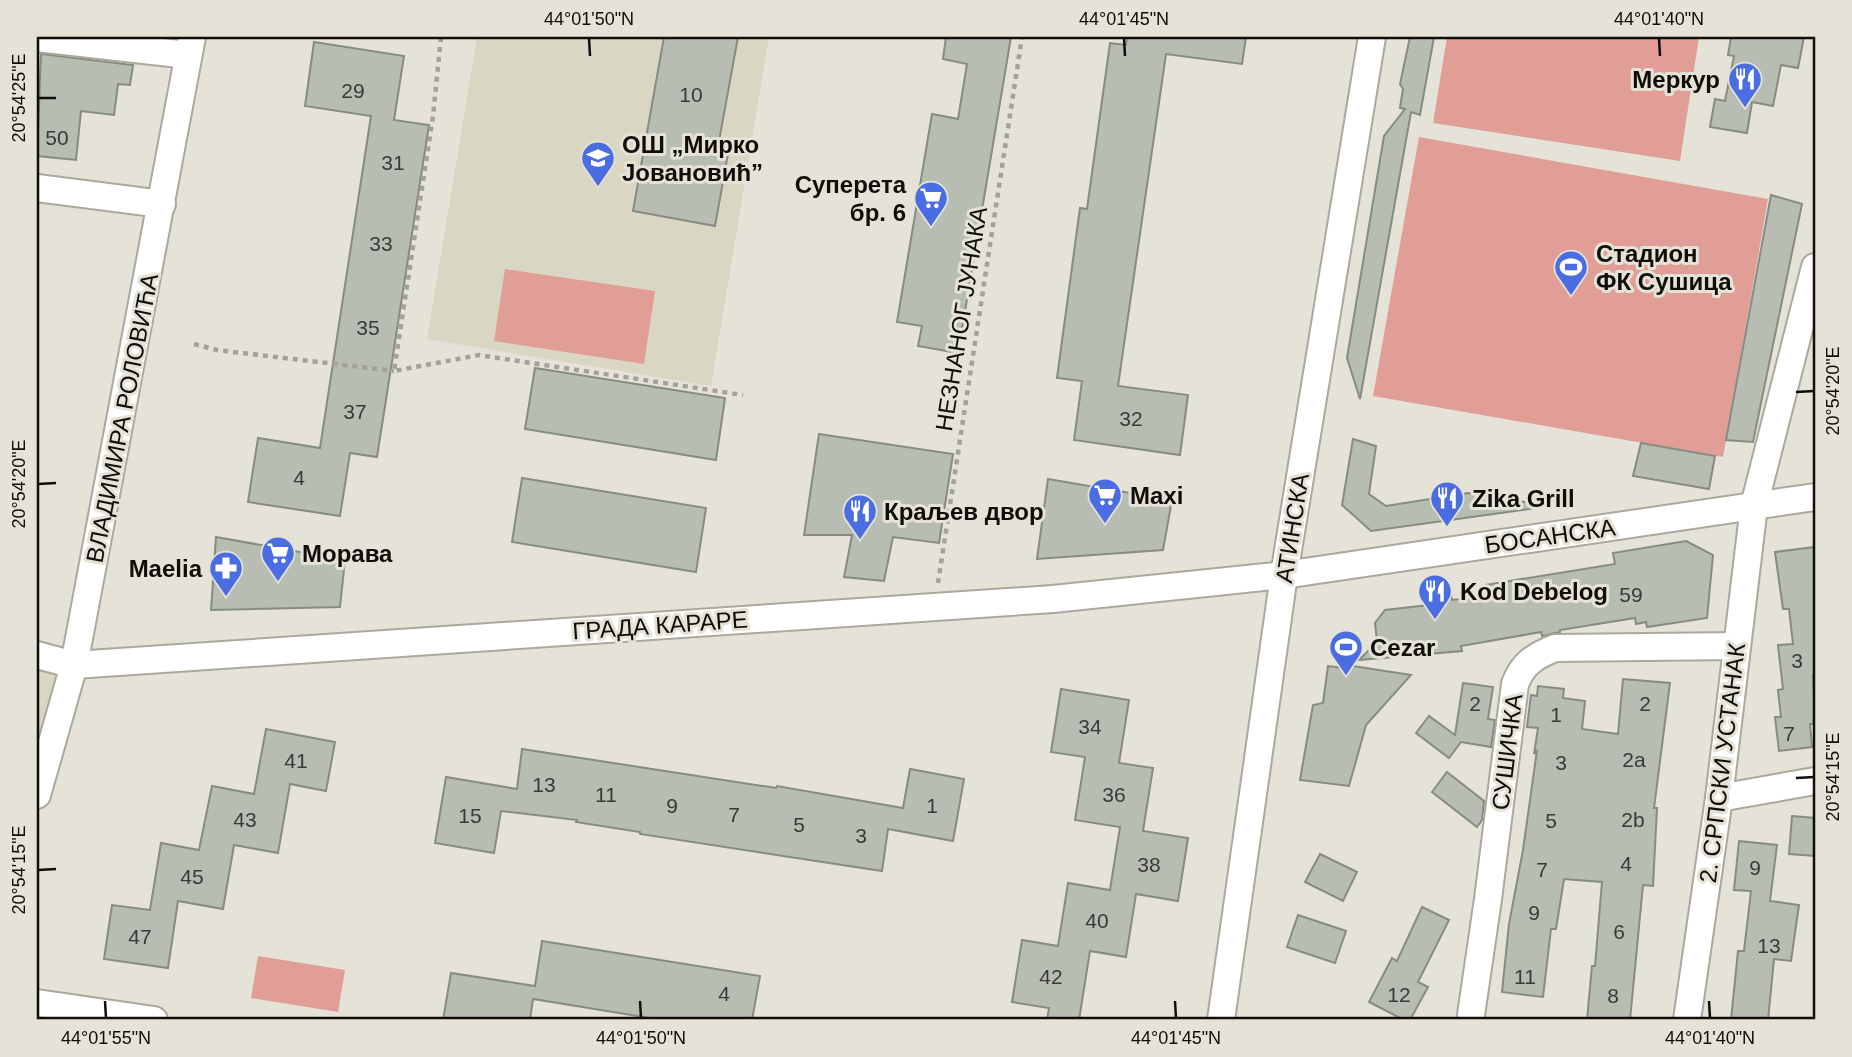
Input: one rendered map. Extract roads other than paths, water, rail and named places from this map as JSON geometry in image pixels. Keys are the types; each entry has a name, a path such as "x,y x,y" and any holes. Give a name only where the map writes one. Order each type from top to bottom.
{"street":[{"name":"АТИНСКА","path":"1221,1020 1284,575 1372,37"},
{"path":"37,38 190,46"},
{"name":"ВЛАДИМИРА РОЛОВИЋА","path":"37,795 75,665 190,46"},
{"path":"37,188 162,204"},
{"name":"2. СРПСКИ УСТАНАК","path":"1687,1020 1720,798 1754,506 1815,267"},
{"name":"БОСАНСКА","path":"1284,575 1815,497"},
{"name":"ГРАДА КАРАРЕ","path":"37,655 75,665 1053,599 1284,575"},
{"name":"СУШИЧКА","path":"1471,1015 1515,684 1520,670 1529,660 1555,648 1737,646"},
{"path":"1720,798 1815,781"},
{"path":"37,1003 154,1020"}],"place":[{"name":"Меркур","path":"1745,109"},
{"name":"ОШ „Мирко Јовановић”","path":"598,188"},
{"name":"Суперета бр. 6","path":"931,228"},
{"name":"Стадион ФК Сушица","path":"1571,297"},
{"name":"Maxi","path":"1105,525"},
{"name":"Zika Grill","path":"1447,528"},
{"name":"Краљев двор","path":"860,541"},
{"name":"Морава","path":"278,583"},
{"name":"Maelia","path":"226,598"},
{"name":"Kod Debelog","path":"1435,621"},
{"name":"Cezar","path":"1346,677"}]}
